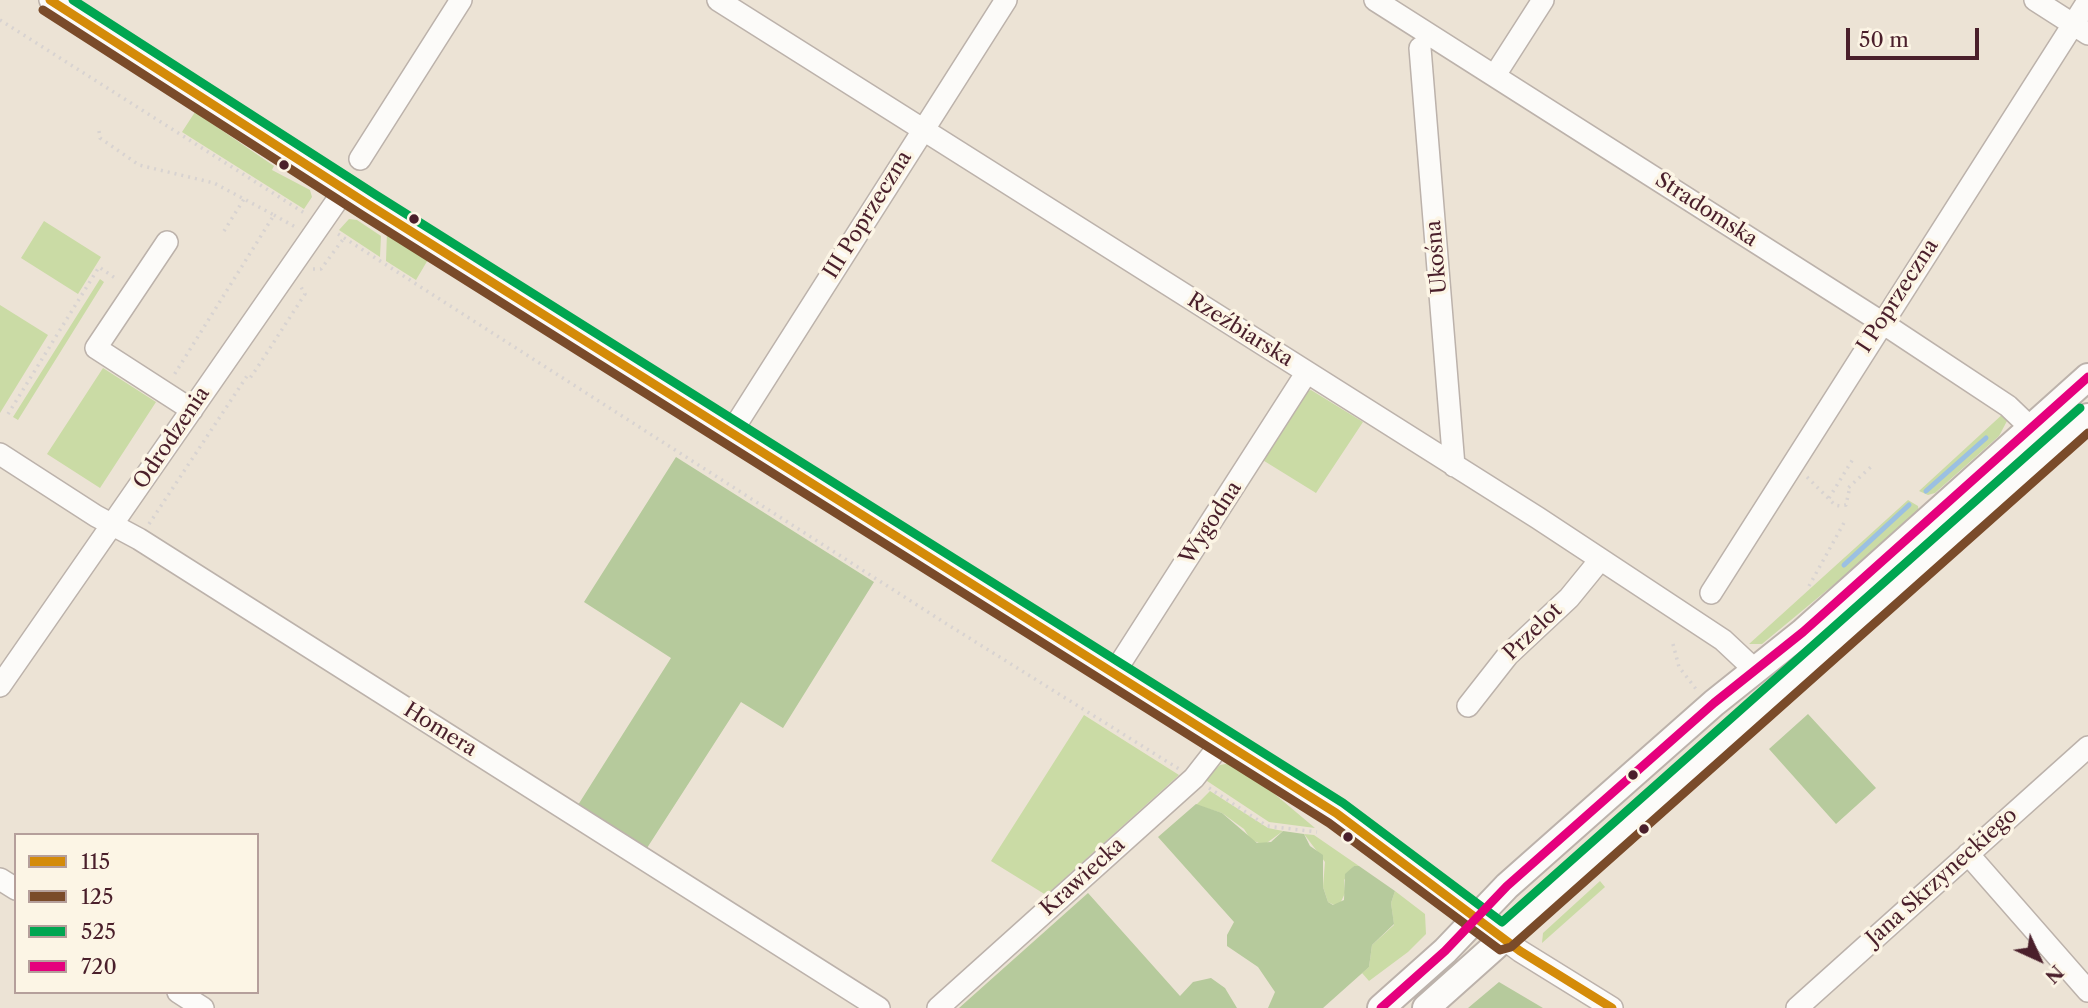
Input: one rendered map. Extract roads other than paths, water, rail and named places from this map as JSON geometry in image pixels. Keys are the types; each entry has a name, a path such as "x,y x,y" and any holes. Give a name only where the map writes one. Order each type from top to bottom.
{"main road":[{"path":"1381,1008 1647,761 1812,624 2088,377"},
{"path":"1426,1008 2088,417"}],"street":[{"path":"50,0 345,189 1336,813 1503,937 1612,1008"},
{"path":"360,159 461,0"},
{"name":"Rzeźbiarska","path":"718,0 1600,560 1723,640 1755,670"},
{"name":"III Poprzeczna","path":"732,432 922,128 1006,0"},
{"name":"Stradomska","path":"1375,0 1881,322 2008,406 2031,428"},
{"path":"1495,75 1543,0"},
{"path":"2035,0 2080,29"},
{"name":"I Poprzeczna","path":"1711,593 1881,322 2080,29 2088,1"},
{"name":"Ukośna","path":"1420,48 1454,466"},
{"name":"Odrodzenia","path":"0,686 345,189"},
{"path":"167,242 96,348 192,410"},
{"name":"Wygodna","path":"1114,673 1307,372"},
{"name":"Homera","path":"0,454 113,526 139,539 879,1008"},
{"name":"Przelot","path":"1468,706 1508,655 1569,598 1600,560"},
{"name":"Krawiecka","path":"938,1008 1194,778 1223,741"},
{"name":"Jana Skrzyneckiego","path":"1797,1008 2088,747"},
{"path":"1968,854 2088,990"},
{"path":"181,994 203,1008"}],"waterway":[{"path":"1926,491 1986,438"},
{"path":"1844,565 1909,505"}]}
